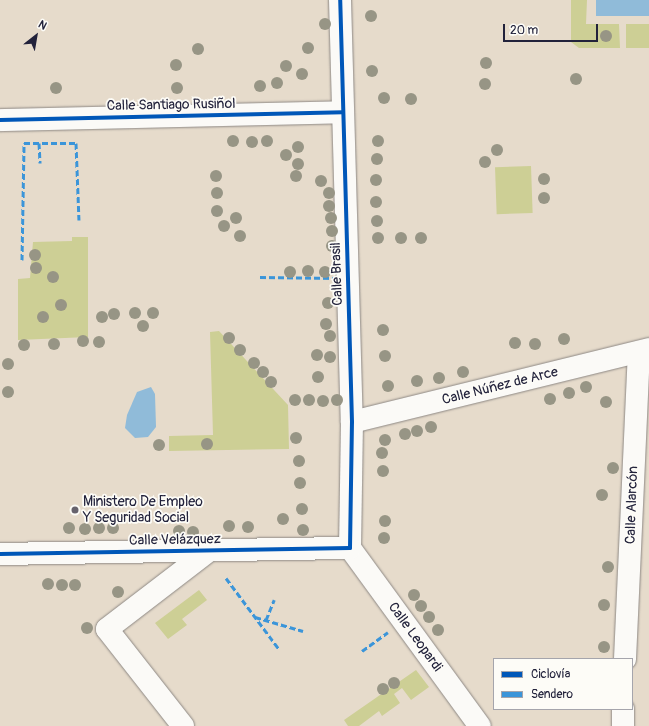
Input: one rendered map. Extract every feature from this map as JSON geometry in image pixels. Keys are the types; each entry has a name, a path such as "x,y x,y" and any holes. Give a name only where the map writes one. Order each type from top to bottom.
{"street":[{"name":"Calle Brasil","path":"340,0 352,422 350,548"},
{"name":"Calle Santiago Rusiñol","path":"0,120 343,112"},
{"name":"Calle Núñez de Arce","path":"352,422 644,350"},
{"name":"Calle Alarcón","path":"626,658 644,350"},
{"name":"Calle Velázquez","path":"0,554 350,548"},
{"name":"Calle Leopardi","path":"350,548 480,726"},
{"path":"183,726 107,630 210,550"},
{"path":"623,710 623,726"}],"green space":[{"path":"571,0 587,0 586,24 619,24 620,48 579,48 571,42"},
{"path":"626,24 649,24 649,48 626,48"},
{"path":"531,166 533,213 497,214 495,167"},
{"path":"72,237 88,237 88,337 18,340 18,279 30,278 33,242 72,241"},
{"path":"219,331 288,405 289,449 169,451 169,436 213,435 210,332"},
{"path":"199,590 207,600 182,619 187,625 168,639 155,623"},
{"path":"416,670 429,687 411,700 402,688 394,694 400,703 382,716 379,711 359,726 348,726 344,720"}],"water":[{"path":"596,0 649,0 649,16 596,16"},
{"path":"151,387 155,394 156,427 148,437 135,438 125,428 127,415 137,392"}],"marked path":[{"path":"22,260 24,143 76,143 79,220"},
{"path":"39,143 40,163"},
{"path":"260,277 337,278"},
{"path":"226,578 279,649"},
{"path":"266,620 274,600"},
{"path":"255,617 303,631"},
{"path":"362,651 388,632"}],"cycle path":[{"path":"0,554 350,548 352,422 340,0"},
{"path":"0,120 343,112"}],"place":[{"name":"Ministero De Empleo Y Seguridad Social","path":"75,510"}]}
